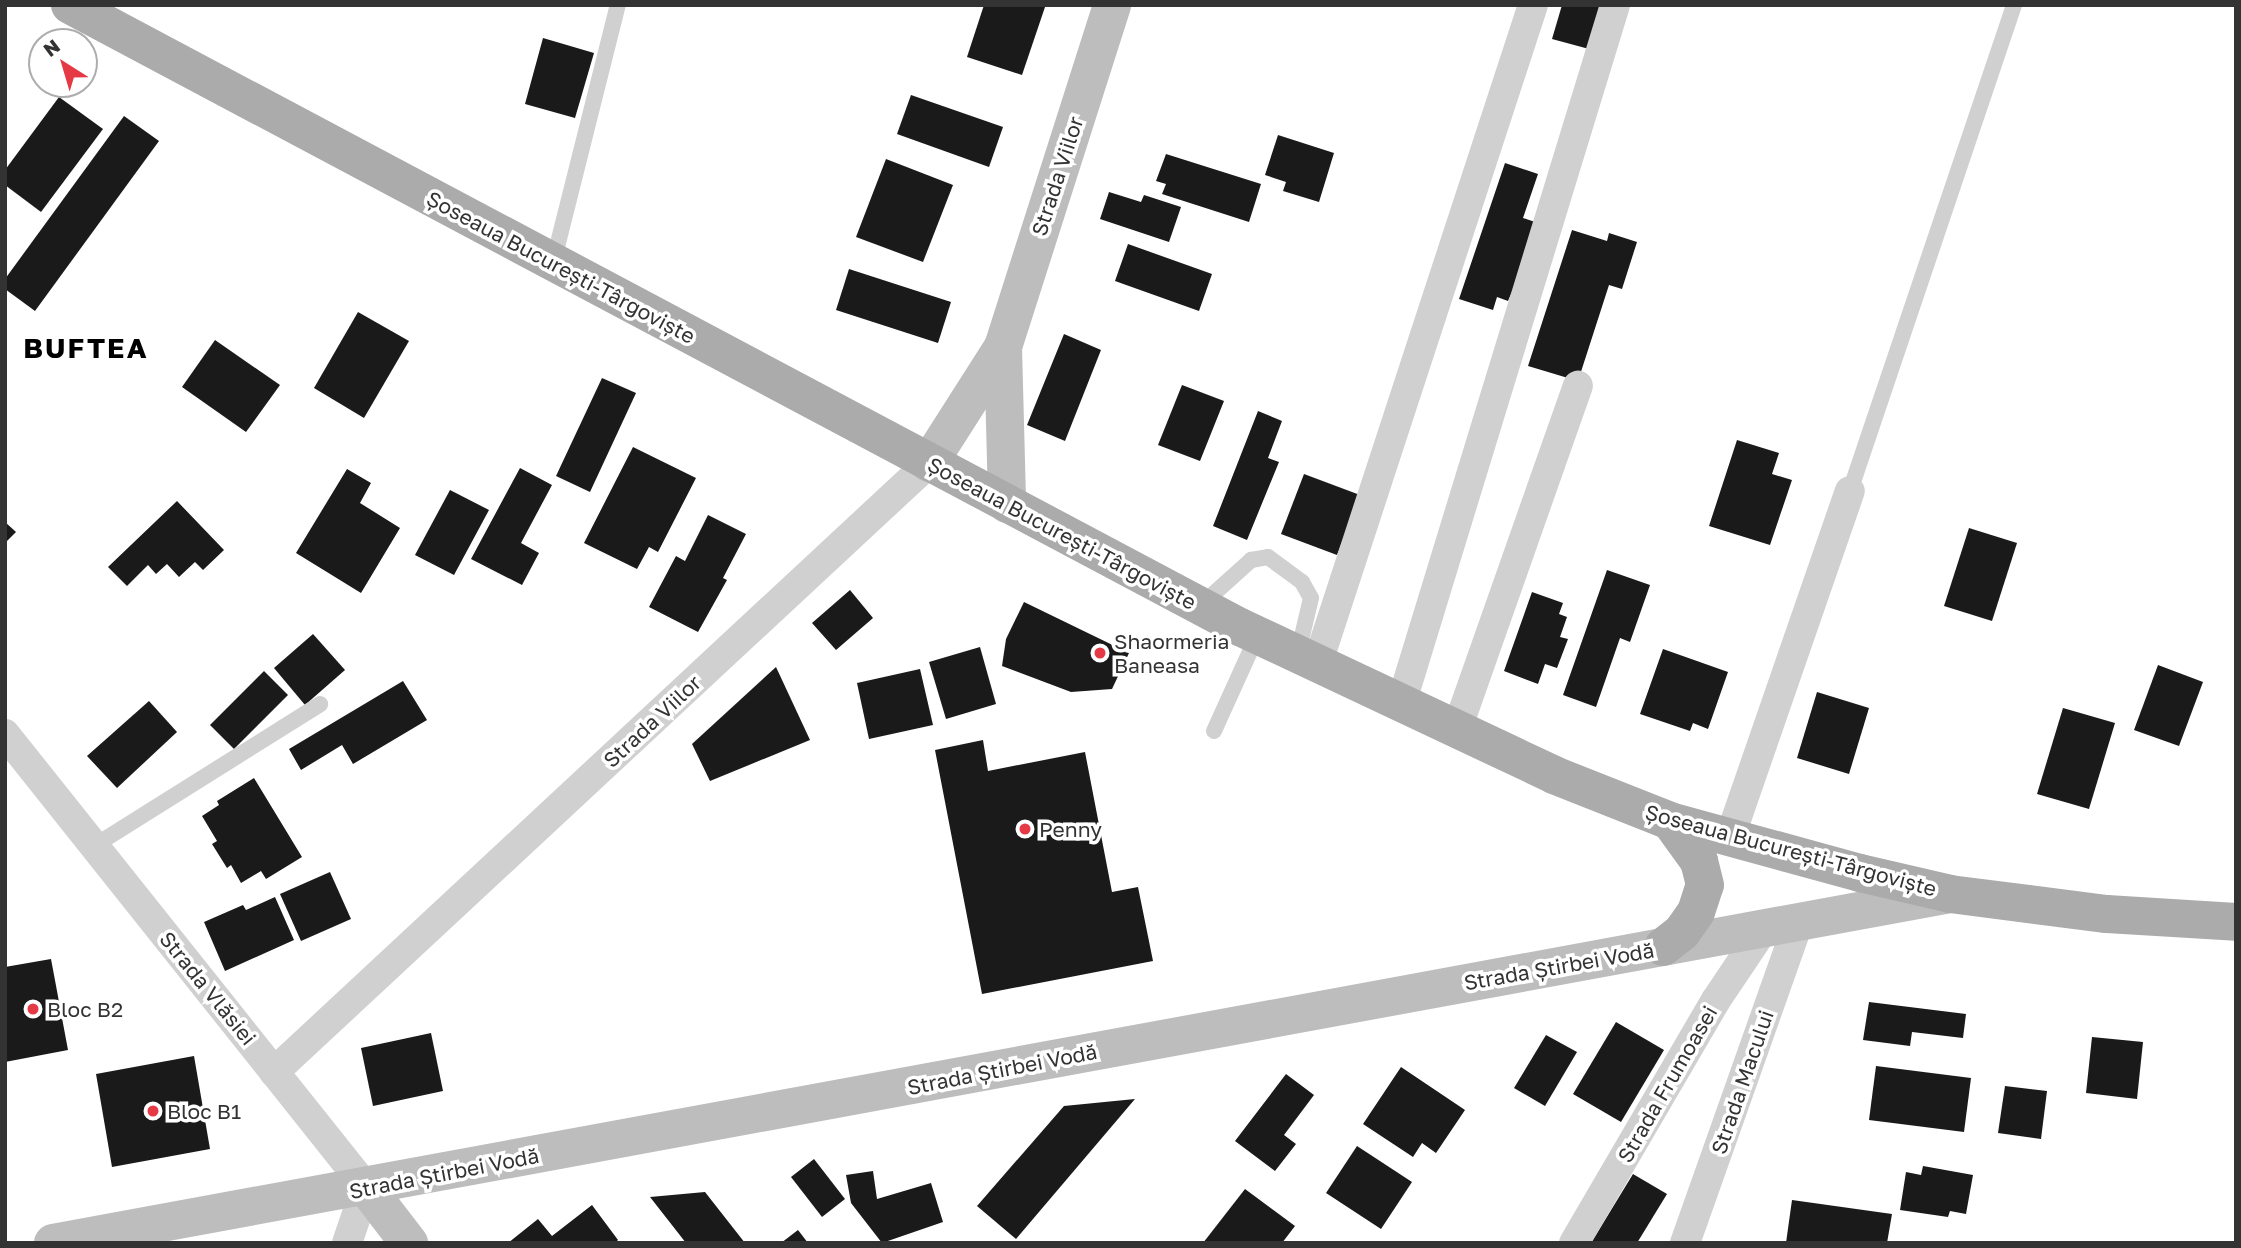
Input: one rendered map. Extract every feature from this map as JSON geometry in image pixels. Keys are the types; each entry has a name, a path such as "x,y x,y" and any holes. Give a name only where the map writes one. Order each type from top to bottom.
{"main road":[{"name":"Strada Viilor","path":"929,463 1003,346 1112,5"},
{"name":"Șoseaua București-Târgoviște","path":"73,6 1200,606 1308,660 1554,775 1670,821 1860,873 1950,894 2107,914 2236,922"},
{"name":"Strada Viilor","path":"1003,346 1007,504"},
{"path":"1663,947 1682,932 1696,912 1704,885 1699,861 1670,821"},
{"name":"Strada Știrbei Vodă","path":"53,1243 1950,894"},
{"name":"Strada Vlăsiei","path":"366,1187 409,1243"}],"street":[{"path":"1308,660 1533,5"},
{"path":"1401,704 1615,5"},
{"path":"1457,730 1578,386"},
{"name":"Strada Viilor","path":"274,1072 929,463"},
{"path":"1730,837 1850,491"},
{"name":"Strada Vlăsiei","path":"5,734 366,1187"},
{"name":"Strada Frumoasei","path":"1574,1243 1716,1000 1782,924"},
{"name":"Strada Macului","path":"1685,1243 1782,924"},
{"path":"347,1243 366,1187"}],"lane":[{"path":"553,263 618,5"},
{"path":"1850,491 2014,5"},
{"path":"1200,606 1251,560 1268,557 1303,582 1311,598 1308,660"},
{"path":"1214,731 1257,635"},
{"path":"94,846 320,704"}],"building":[{"path":"984,5 1045,7 1022,75 967,57"},
{"path":"1562,5 1602,5 1589,49 1552,39"},
{"path":"543,38 594,53 575,118 525,104"},
{"path":"911,95 1003,127 989,167 897,134"},
{"path":"58,98 103,129 41,212 5,185 5,170"},
{"path":"124,116 159,141 35,311 5,289 5,279"},
{"path":"1278,135 1334,153 1319,202 1283,191 1286,182 1265,175"},
{"path":"1166,154 1261,184 1249,222 1162,194 1166,184 1156,181"},
{"path":"886,159 953,185 923,262 856,237"},
{"path":"1505,163 1538,174 1523,218 1541,224 1508,301 1497,297 1493,310 1459,299"},
{"path":"1109,192 1141,202 1144,195 1181,207 1169,242 1100,219"},
{"path":"1572,230 1607,241 1609,233 1637,242 1622,289 1609,285 1578,381 1528,366"},
{"path":"1128,244 1212,274 1199,311 1115,281"},
{"path":"849,269 951,302 938,343 836,310"},
{"path":"358,312 409,341 364,418 314,388"},
{"path":"1064,334 1101,350 1065,441 1027,425"},
{"path":"215,340 280,385 246,432 182,387"},
{"path":"602,378 636,393 590,492 556,476"},
{"path":"1182,385 1224,401 1200,461 1158,445"},
{"path":"1258,411 1282,421 1268,458 1279,462 1247,540 1213,526"},
{"path":"1737,440 1779,453 1772,474 1792,480 1770,545 1709,526"},
{"path":"633,447 696,478 658,552 649,547 637,569 584,543"},
{"path":"520,468 552,485 521,543 539,553 522,585 471,559"},
{"path":"347,469 371,483 360,503 400,528 361,593 296,553"},
{"path":"1304,474 1360,495 1337,555 1281,534"},
{"path":"450,490 489,510 454,575 415,555"},
{"path":"177,501 224,550 203,570 195,562 179,577 167,564 156,574 148,565 127,586 108,567"},
{"path":"708,515 746,534 723,578 727,580 698,632 649,607 676,556 685,561"},
{"path":"5,522 16,532 5,543"},
{"path":"1969,528 2017,543 1992,621 1944,606"},
{"path":"1607,570 1650,585 1630,642 1620,638 1596,707 1563,695"},
{"path":"850,590 873,618 836,650 812,623"},
{"path":"1532,592 1563,603 1559,614 1567,617 1560,637 1568,639 1557,668 1545,664 1538,684 1504,671"},
{"path":"1024,602 1129,653 1112,689 1071,692 1002,666 1006,639"},
{"path":"313,634 345,670 305,705 274,668"},
{"path":"980,647 996,704 946,719 929,662"},
{"path":"1663,649 1728,672 1708,729 1693,723 1690,731 1640,714"},
{"path":"2158,665 2203,682 2179,746 2134,730"},
{"path":"776,667 810,740 710,781 692,744"},
{"path":"920,669 933,725 869,739 857,683"},
{"path":"264,671 288,695 234,749 210,725"},
{"path":"403,681 427,720 353,764 342,745 301,770 289,749"},
{"path":"1817,692 1869,708 1849,774 1797,758"},
{"path":"149,701 177,732 117,788 87,756"},
{"path":"2063,708 2115,723 2089,809 2037,794"},
{"name":"Penny","path":"983,740 988,771 1085,752 1112,892 1138,887 1153,961 982,994 935,750"},
{"path":"254,778 302,857 266,879 261,871 241,883 231,865 227,868 212,844 217,841 202,816 219,805 217,801"},
{"path":"330,872 351,919 301,941 280,894"},
{"path":"275,897 294,940 225,971 204,922 243,905 246,910"},
{"name":"Bloc B2","path":"51,959 68,1050 5,1062 5,967"},
{"path":"1869,1002 1966,1014 1963,1038 1912,1032 1910,1046 1863,1040"},
{"path":"1616,1022 1664,1050 1621,1122 1573,1094"},
{"path":"431,1033 443,1091 373,1106 361,1048"},
{"path":"1546,1035 1577,1052 1545,1106 1514,1088"},
{"path":"2092,1037 2143,1042 2137,1099 2086,1093"},
{"name":"Bloc B1","path":"194,1056 210,1149 112,1167 96,1074"},
{"path":"1876,1066 1971,1078 1964,1132 1869,1120"},
{"path":"1401,1067 1465,1110 1436,1153 1422,1143 1413,1157 1363,1124"},
{"path":"1286,1074 1314,1095 1284,1135 1296,1144 1275,1171 1235,1141"},
{"path":"2005,1086 2047,1091 2041,1139 1998,1133"},
{"path":"1135,1099 1016,1239 977,1206 1064,1106"},
{"path":"1357,1146 1412,1182 1381,1229 1326,1193"},
{"path":"814,1159 845,1199 822,1217 791,1177"},
{"path":"1923,1166 1973,1175 1966,1214 1950,1211 1948,1217 1900,1210 1906,1172 1921,1175"},
{"path":"873,1171 877,1199 931,1183 943,1222 882,1243 851,1203 846,1175"},
{"path":"1633,1174 1667,1194 1637,1243 1591,1243"},
{"path":"1245,1189 1295,1226 1282,1243 1203,1243"},
{"path":"705,1192 745,1243 686,1243 650,1197"},
{"path":"1792,1200 1892,1214 1887,1243 1786,1243"},
{"path":"592,1205 618,1240 615,1243 508,1243 538,1219 552,1236"},
{"path":"798,1230 808,1243 781,1243"}],"place":[{"name":"Shaormeria Baneasa","path":"1100,653"},
{"name":"Penny","path":"1025,829"},
{"name":"Bloc B2","path":"33,1009"},
{"name":"Bloc B1","path":"153,1111"}],"district":[{"name":"BUFTEA","path":"86,348"}]}
